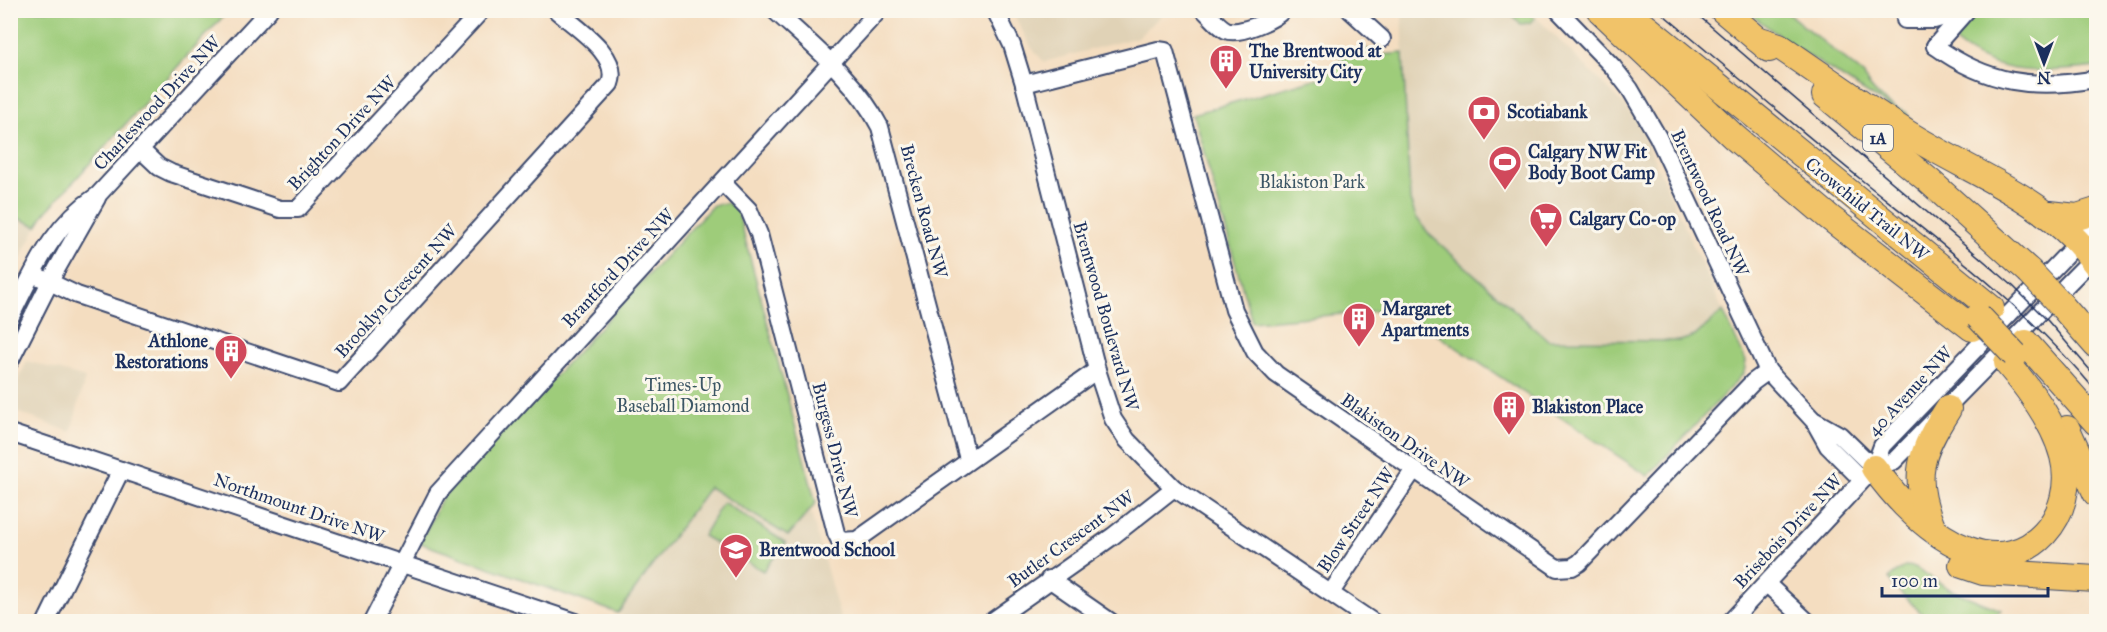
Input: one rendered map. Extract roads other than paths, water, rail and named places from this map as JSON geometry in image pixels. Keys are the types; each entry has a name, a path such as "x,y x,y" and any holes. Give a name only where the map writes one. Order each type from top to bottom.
{"highway":[{"path":"1600,10 1734,137 1830,218 1981,318"},
{"name":"Crowchild Trail NW","path":"1625,10 1953,277 1981,318 2016,354 2097,422"},
{"name":"1A","path":"1723,10 1928,180 2029,271 2097,345"},
{"path":"1757,39 1779,46 1908,133 2050,214 2091,255"},
{"path":"2050,214 2077,217 2097,212"},
{"path":"1868,474 1932,527 1969,550 2000,554 2035,542 2051,527 2058,515 2066,477 2060,447 2016,354"},
{"path":"2016,354 2070,435 2097,493"},
{"path":"1932,527 1921,496 1919,474 1926,446 1948,409"},
{"path":"1868,474 1879,503 1933,549 1958,564 1983,572 2097,579"}],"street":[{"name":"Charleswood Drive NW","path":"10,361 49,283 99,195 269,10"},
{"name":"Brighton Drive NW","path":"141,150 159,167 171,173 280,209 298,209 482,10"},
{"name":"Brooklyn Crescent NW","path":"33,274 77,295 339,383 610,84 613,72 608,56 556,10"},
{"name":"Brecken Road NW","path":"774,10 830,63 870,106 887,147 968,459"},
{"name":"Brantford Drive NW","path":"372,621 438,493 879,10"},
{"name":"Brentwood Boulevard NW","path":"995,10 1012,45 1024,84 1097,370 1113,419 1127,440 1174,488 1332,591 1373,621"},
{"path":"1204,10 1225,29 1233,31 1269,22 1283,10"},
{"path":"1350,10 1382,39"},
{"name":"Brentwood Road NW","path":"1558,10 1619,75 1658,137 1768,371 1814,421 1828,446 1868,474"},
{"path":"1905,20 1934,20 1957,12"},
{"path":"1957,12 1935,46 1954,60 1986,74 2021,83 2059,85 2097,79"},
{"name":"Blakiston Drive NW","path":"1024,84 1158,50 1164,51 1171,68 1234,310 1245,337 1276,374 1413,471 1557,568 1572,567 1753,382 1768,371"},
{"name":"Burgess Drive NW","path":"723,183 749,210 759,234 836,533 840,541 857,540 968,459 1097,370"},
{"name":"Charleswood Drive NW","path":"10,318 52,238 76,209 99,195"},
{"name":"40 Avenue NW","path":"1868,474 1894,461 1948,409 2091,255 2097,224"},
{"name":"40 Avenue NW","path":"1868,474 1882,446 2091,255"},
{"name":"Northmount Drive NW","path":"10,434 400,563 536,616 576,621"},
{"path":"46,621 121,470"},
{"name":"Blow Street NW","path":"1332,591 1413,471"},
{"name":"Brisebois Drive NW","path":"1730,621 1868,474"},
{"name":"Butler Crescent NW","path":"991,621 1113,536 1174,488"},
{"path":"1049,579 1111,621"},
{"path":"1767,584 1808,621"}],"tram line":[{"path":"1658,10 2015,306 2070,361 2096,391"},
{"path":"1692,10 2013,286 2048,321 2096,377"}],"place":[{"name":"The Brentwood at University City","path":"1226,90"},
{"name":"Scotiabank","path":"1484,141"},
{"name":"Calgary NW Fit Body Boot Camp","path":"1505,191"},
{"name":"Calgary Co-op","path":"1546,248"},
{"name":"Margaret Apartments","path":"1359,348"},
{"name":"Athlone Restorations","path":"231,380"},
{"name":"Blakiston Place","path":"1509,436"},
{"name":"Brentwood School","path":"736,579"}],"park label":[{"name":"Blakiston Park","path":"1312,182"},
{"name":"Times-Up Baseball Diamond","path":"683,395"}]}
